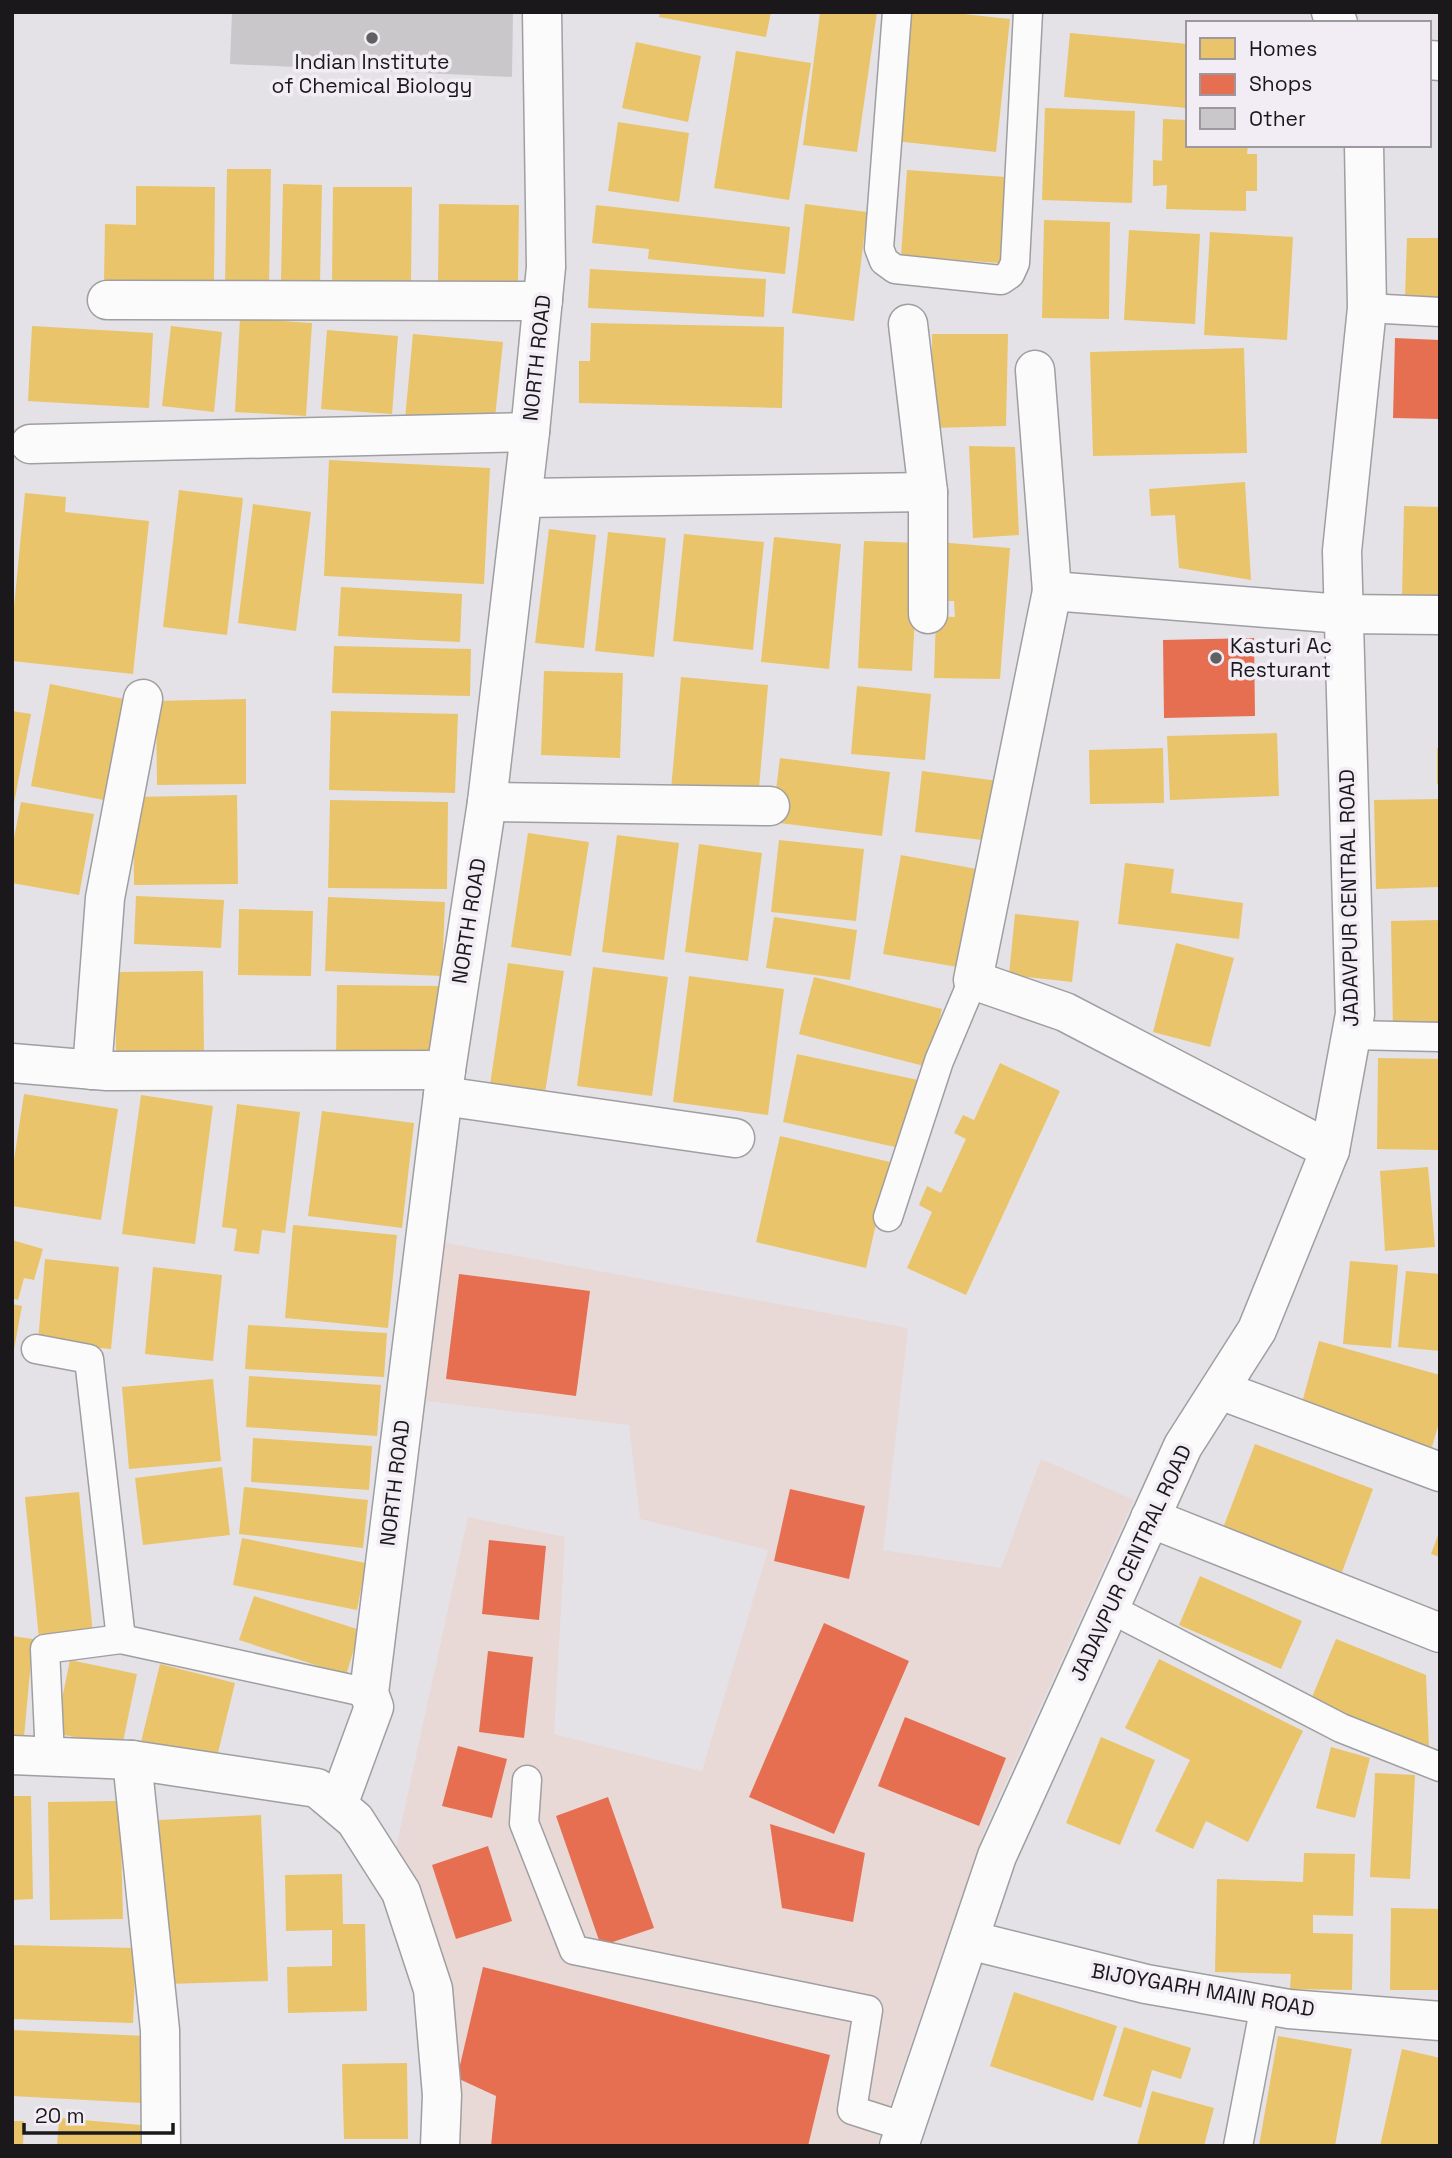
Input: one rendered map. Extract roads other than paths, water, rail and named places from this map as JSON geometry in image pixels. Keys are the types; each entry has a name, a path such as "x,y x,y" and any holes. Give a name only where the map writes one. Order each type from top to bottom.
{"street":[{"name":"NORTH ROAD","path":"338,1805 374,1707 369,1693 445,1083 487,802 523,498 546,267 545,18"},
{"name":"JADAVPUR CENTRAL ROAD","path":"902,2136 997,1856 1183,1447 1257,1329 1330,1150 1355,1014 1342,551 1367,308 1364,147"},
{"path":"107,300 543,302"},
{"path":"908,324 928,492 928,614"},
{"path":"1035,370 1052,591 973,979 1065,1012 1330,1150"},
{"path":"30,444 530,432"},
{"path":"523,498 928,492"},
{"path":"1052,591 1343,614 1440,615"},
{"path":"92,1070 105,898 143,699"},
{"path":"487,802 770,806"},
{"path":"12,1063 92,1070 445,1083 735,1138"},
{"path":"1220,1390 1440,1472"},
{"path":"1150,1518 1440,1633"},
{"path":"12,1755 132,1760 317,1788 355,1820 401,1892 433,1989 442,2095 440,2146"},
{"path":"132,1760 160,2030 160,2146"},
{"name":"BIJOYGARH MAIN ROAD","path":"969,1940 1146,1984 1265,2005 1440,2021"}],"lane":[{"path":"897,12 879,248 884,261 895,269 1001,280 1010,274 1015,263 1028,12"},
{"path":"1367,308 1440,312"},
{"path":"888,1217 939,1060 973,979"},
{"path":"1351,1035 1440,1037"},
{"path":"36,1349 89,1359 121,1639"},
{"path":"1109,1608 1341,1728 1440,1767"},
{"path":"50,1757 45,1649 121,1639 369,1693"},
{"path":"527,1780 524,1823 573,1950 868,2010 852,2110 902,2136"},
{"path":"1238,2146 1265,2005"}],"place":[{"name":"Indian Institute of Chemical Biology","path":"372,38"},
{"name":"Kasturi Ac Resturant","path":"1216,658"}]}
